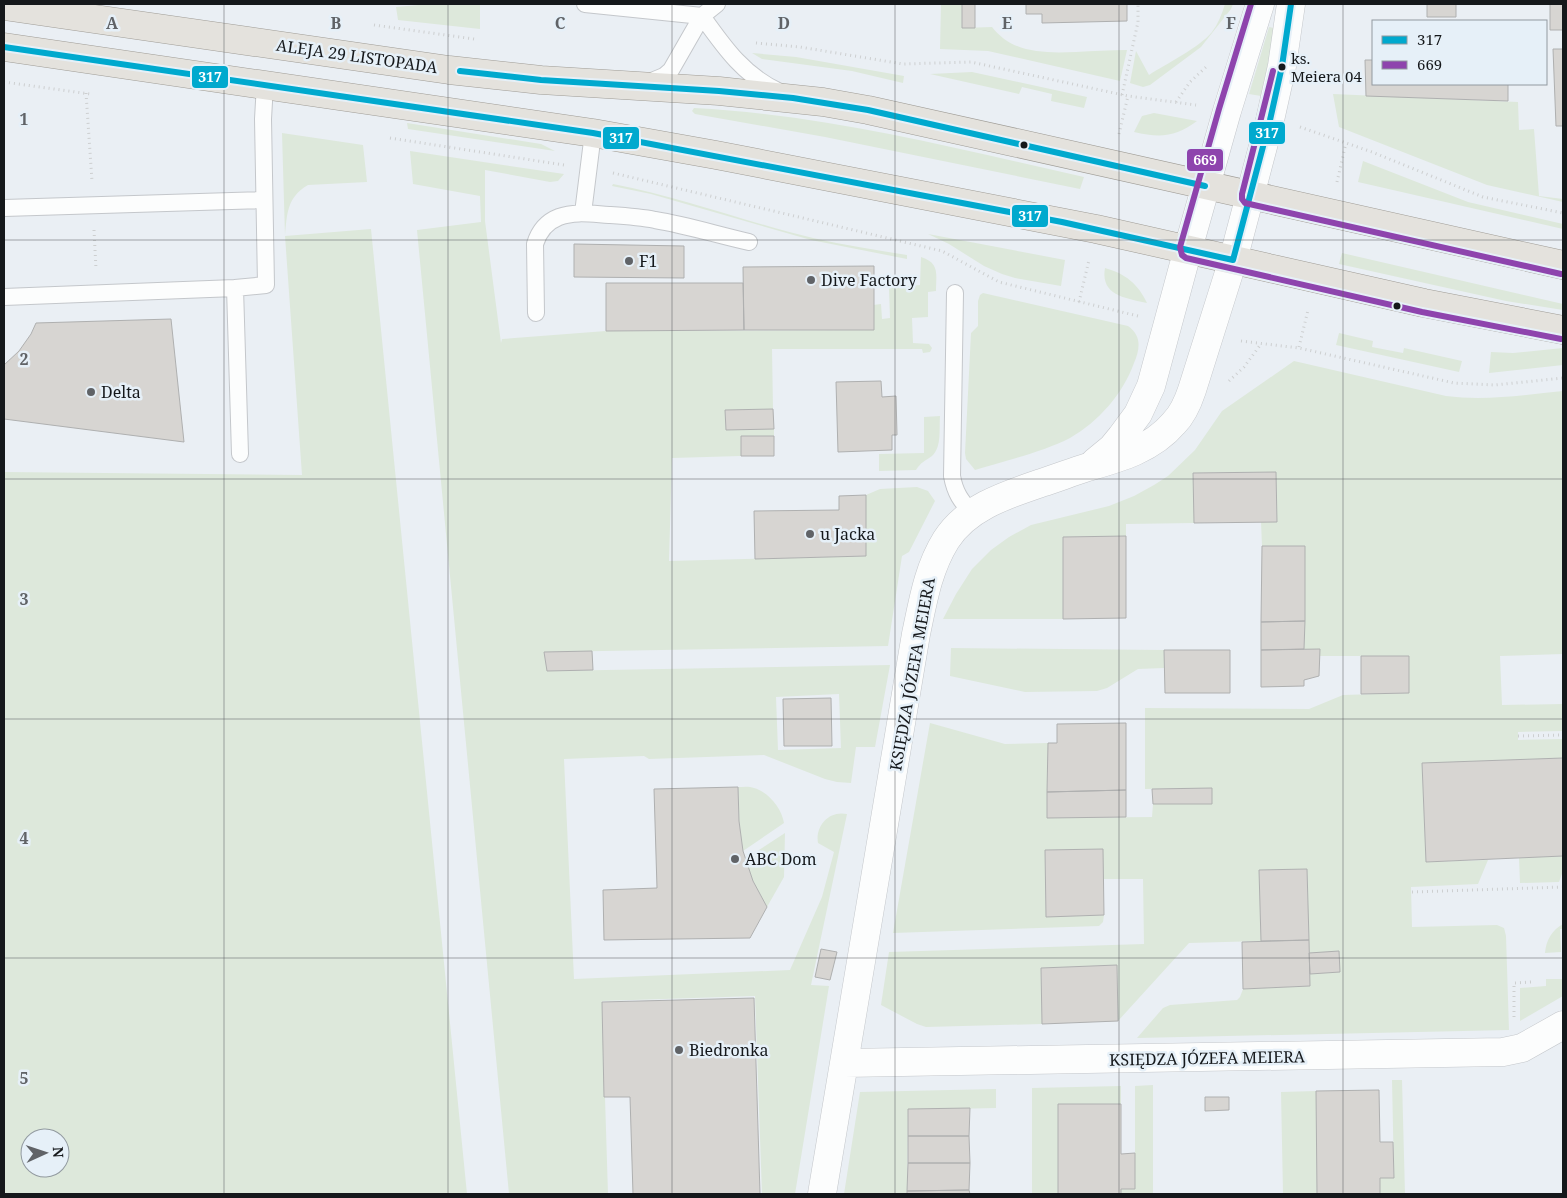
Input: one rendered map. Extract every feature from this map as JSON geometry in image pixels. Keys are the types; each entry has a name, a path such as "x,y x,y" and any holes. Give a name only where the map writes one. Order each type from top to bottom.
{"main road":[{"name":"ALEJA 29 LISTOPADA","path":"4,6 449,70 541,80 719,91 793,98 868,110 1563,265"},
{"path":"4,47 593,133 1043,218 1424,303 1563,330"}],"street":[{"path":"1085,468 1103,456 1117,442 1138,414 1148,393 1205,186 1260,4"},
{"name":"KSIĘDZA JÓZEFA MEIERA","path":"822,1194 916,634 931,570 946,540 955,528 972,514 1000,497 1140,450 1153,442 1176,422 1185,408 1232,260 1250,196 1282,66 1292,4"},
{"name":"KSIĘDZA JÓZEFA MEIERA","path":"845,1063 1503,1052 1522,1048 1563,1025"}],"lane":[{"path":"585,4 702,16 722,44 745,70 770,88 793,98"},
{"path":"631,86 654,81 671,70 702,16 717,4"},
{"path":"4,297 235,288 266,285 263,119 265,84"},
{"path":"583,213 593,133"},
{"path":"4,208 264,200"},
{"path":"536,313 535,244 538,235 550,221 571,213 657,220 749,242"},
{"path":"235,288 240,454"},
{"path":"955,293 952,476 954,489 972,514"}],"path":[{"path":"1122,95 1138,22 1138,4"},
{"path":"369,24 478,39"},
{"path":"750,42 800,47 903,64 971,62 1122,95 1202,106"},
{"path":"1176,102 1190,82 1210,64"},
{"path":"1120,132 1128,96"},
{"path":"1296,126 1372,152 1483,197 1563,213"},
{"path":"1338,178 1346,143"},
{"path":"1079,302 1088,263"},
{"path":"1299,348 1308,311"},
{"path":"1238,341 1299,348 1454,383 1496,385 1563,378"},
{"path":"1224,386 1244,367 1261,344"},
{"path":"1518,736 1563,735"},
{"path":"1412,892 1563,887"},
{"path":"1514,1017 1514,983 1532,982"}],"shaded area":[{"path":"430,4 480,4 480,29 398,20 396,7"},
{"path":"941,4 962,4 962,28 992,27 1000,36 1020,47 1030,50 1064,52 1127,50 1120,81 988,51 940,49"},
{"path":"1225,4 1233,4 1201,47 1150,85 1143,87 1130,83 1136,51 1149,75 1207,38 1216,26"},
{"path":"1269,27 1274,28 1275,31 1261,96 1249,94"},
{"path":"752,53 796,57 904,76 903,83 852,71 762,59"},
{"path":"972,72 1087,97 1084,108 1051,101 1052,94 1022,87 1019,94 930,74"},
{"path":"1333,94 1518,102 1519,130 1534,129 1539,196 1563,199 1563,202 1487,185 1339,127"},
{"path":"694,108 744,112 842,125 939,144 1084,177 1080,189 825,137 695,114 692,111"},
{"path":"1154,113 1197,121 1182,130 1167,135 1134,132 1142,116"},
{"path":"407,123 541,144 555,151 408,129"},
{"path":"282,133 363,145 367,182 308,185 296,195 289,207 285,236"},
{"path":"410,151 564,174 558,181 550,182 485,170 485,221 501,343 502,339 606,331 873,330 873,305 881,304 882,319 890,318 889,288 920,285 921,257 931,262 936,270 936,291 928,292 928,317 912,318 913,343 929,344 932,348 930,352 923,353 922,349 772,349 773,409 725,410 726,429 774,429 774,436 741,436 741,456 672,458 669,561 866,556 866,495 880,489 917,487 928,491 935,501 909,552 902,556 888,646 544,652 548,671 890,665 875,747 856,747 851,783 825,779 764,755 649,759 644,756 564,759 574,979 790,970 822,897 834,852 818,843 821,825 834,814 847,814 811,985 829,986 795,1194 762,1194 755,996 602,1001 608,1194 509,1194 417,230 481,222 480,196 413,184","holes":["839,694 841,748 778,750 776,697"]},
{"path":"1363,161 1468,202 1563,224 1563,229 1358,182"},
{"path":"613,184 664,196 813,238 907,255 907,259 811,240 651,194 612,186"},
{"path":"371,229 467,1194 4,1194 4,472 302,475 285,236"},
{"path":"928,234 1065,260 1061,286 1002,274 984,266 949,244"},
{"path":"1342,253 1563,304 1563,310 1506,301 1339,264"},
{"path":"1105,268 1119,273 1135,285 1147,303 1124,297 1111,290 1107,285"},
{"path":"983,293 1128,326 1138,338 1138,348 1136,358 1123,386 1108,406 1090,424 1070,438 1048,448 975,470 966,459 965,453 971,333 978,326 978,301"},
{"path":"1339,333 1373,341 1372,347 1403,353 1404,348 1462,361 1459,372 1336,345"},
{"path":"1563,348 1563,365 1489,373 1491,352 1513,353"},
{"path":"1294,361 1446,396 1490,398 1563,391 1563,654 1500,656 1502,705 1563,704 1563,731 1518,732 1518,740 1563,739 1563,758 1422,764 1426,862 1488,860 1478,884 1411,887 1412,927 1497,925 1504,928 1506,936 1509,1030 1137,1038 1163,1008 1170,1005 1237,1000 1243,989 1310,986 1310,974 1340,972 1339,951 1309,953 1307,869 1259,870 1261,941 1189,943 1118,1021 1117,965 1041,968 1042,1024 926,1027 881,1005 889,952 1144,944 1143,879 1103,879 1103,849 1045,850 1046,917 1104,915 1103,922 1099,926 893,933 930,723 1005,744 1048,743 1047,818 1152,817 1153,804 1212,804 1212,788 1145,789 1145,708 1309,709 1343,695 1409,693 1409,656 1319,656 1304,649 1305,546 1262,546 1261,522 1277,521 1276,472 1194,473 1194,523 1126,524 1126,536 1063,537 1063,619 943,619 972,569 991,550 1031,525 1109,506 1134,496 1154,485 1168,476 1195,450 1222,411"},
{"path":"940,416 939,443 932,456 921,463 916,470 879,471 879,454 924,453 924,417"},
{"path":"951,648 1164,650 1164,668 1138,669 1107,688 1097,691 1025,692 950,676"},
{"path":"738,787 752,787 765,793 778,807 784,823 743,851 739,821"},
{"path":"785,833 784,877 767,907 753,881 745,859"},
{"path":"1563,856 1563,871 1559,882 1520,883 1519,858"},
{"path":"1563,924 1563,929 1560,929 1561,952 1545,953 1550,936"},
{"path":"1546,979 1563,979 1563,996 1520,1021 1520,988 1546,986"},
{"path":"1392,1080 1402,1080 1405,1194 1380,1194 1380,1178 1394,1177"},
{"path":"1153,1085 1153,1194 1121,1194 1121,1189 1135,1189 1135,1086"},
{"path":"1121,1086 1121,1104 1058,1104 1058,1194 1032,1194 1032,1088"},
{"path":"996,1089 996,1108 908,1110 907,1194 844,1194 860,1092"},
{"path":"1316,1091 1317,1194 1283,1194 1281,1092"}],"building":[{"path":"962,4 975,4 975,28 962,28"},
{"path":"1026,4 1127,4 1127,21 1042,23 1042,14 1026,14"},
{"path":"1427,4 1456,4 1456,17 1427,17"},
{"path":"1550,4 1563,4 1563,30 1550,30"},
{"path":"1553,49 1563,49 1563,126 1556,126"},
{"path":"1365,60 1372,60 1372,85 1508,85 1508,101 1366,96"},
{"name":"F1","path":"574,244 684,246 684,278 574,277"},
{"path":"874,266 874,330 744,330 743,267"},
{"path":"606,283 743,283 744,330 606,331"},
{"name":"Delta","path":"171,319 184,442 4,419 4,365 19,351 36,323"},
{"path":"881,381 882,397 896,396 897,435 892,435 892,450 838,452 836,382"},
{"path":"773,409 774,429 726,430 725,410"},
{"path":"741,436 774,436 774,456 741,456"},
{"path":"1276,472 1277,522 1194,523 1193,473"},
{"name":"u Jacka","path":"866,495 866,556 755,559 754,511 839,510 839,496"},
{"path":"1126,536 1126,618 1063,619 1063,537"},
{"path":"1262,546 1305,546 1305,621 1261,622"},
{"path":"1305,621 1304,649 1261,650 1261,622"},
{"path":"1320,649 1319,676 1304,680 1304,686 1261,687 1261,650"},
{"path":"1164,650 1230,650 1230,693 1165,693"},
{"path":"592,651 593,670 547,671 544,652"},
{"path":"1361,656 1409,656 1409,693 1361,694"},
{"path":"831,698 832,746 784,746 783,699"},
{"path":"1126,723 1126,790 1047,792 1048,743 1057,743 1057,724"},
{"path":"1563,758 1563,856 1426,862 1422,763"},
{"path":"738,787 739,821 743,851 753,881 767,907 750,938 604,940 603,890 657,888 654,789"},
{"path":"1212,788 1212,804 1153,804 1152,789"},
{"path":"1126,790 1126,817 1047,818 1047,792"},
{"path":"1103,849 1104,915 1046,917 1045,850"},
{"path":"1307,869 1309,940 1261,941 1259,870"},
{"path":"1309,940 1310,986 1243,989 1242,942"},
{"path":"821,949 837,952 830,980 815,977"},
{"path":"1339,951 1340,972 1310,974 1309,953"},
{"path":"1117,965 1118,1021 1042,1024 1041,968"},
{"name":"Biedronka","path":"754,998 760,1194 633,1194 630,1097 604,1097 602,1002"},
{"path":"1379,1090 1380,1142 1393,1142 1394,1178 1380,1178 1380,1194 1317,1194 1316,1091"},
{"path":"1205,1097 1229,1097 1229,1110 1205,1111"},
{"path":"1058,1104 1121,1104 1121,1154 1135,1153 1135,1189 1121,1189 1121,1194 1058,1194"},
{"path":"970,1108 969,1136 908,1136 908,1109"},
{"path":"908,1136 969,1136 970,1163 908,1163"},
{"path":"908,1163 970,1163 969,1190 907,1191"},
{"path":"969,1190 970,1194 907,1194 907,1191"}],"transit line":[{"name":"669","path":"1251,4 1180,247 1182,255 1186,258 1422,312 1561,339"},
{"name":"317","path":"1233,260 1270,120 1282,66 1291,4"},
{"name":"317","path":"4,47 593,133 1062,222 1233,260"},
{"name":"317","path":"460,71 541,80 719,91 793,98 868,110 1205,186"},
{"name":"669","path":"1273,71 1242,194 1242,199 1245,203 1561,274"}],"place":[{"name":"ks. Meiera 04","path":"1282,67"},
{"name":"F1","path":"629,261"},
{"name":"Dive Factory","path":"811,280"},
{"name":"Delta","path":"91,392"},
{"name":"u Jacka","path":"810,534"},
{"name":"ABC Dom","path":"735,859"},
{"name":"Biedronka","path":"679,1050"}]}
